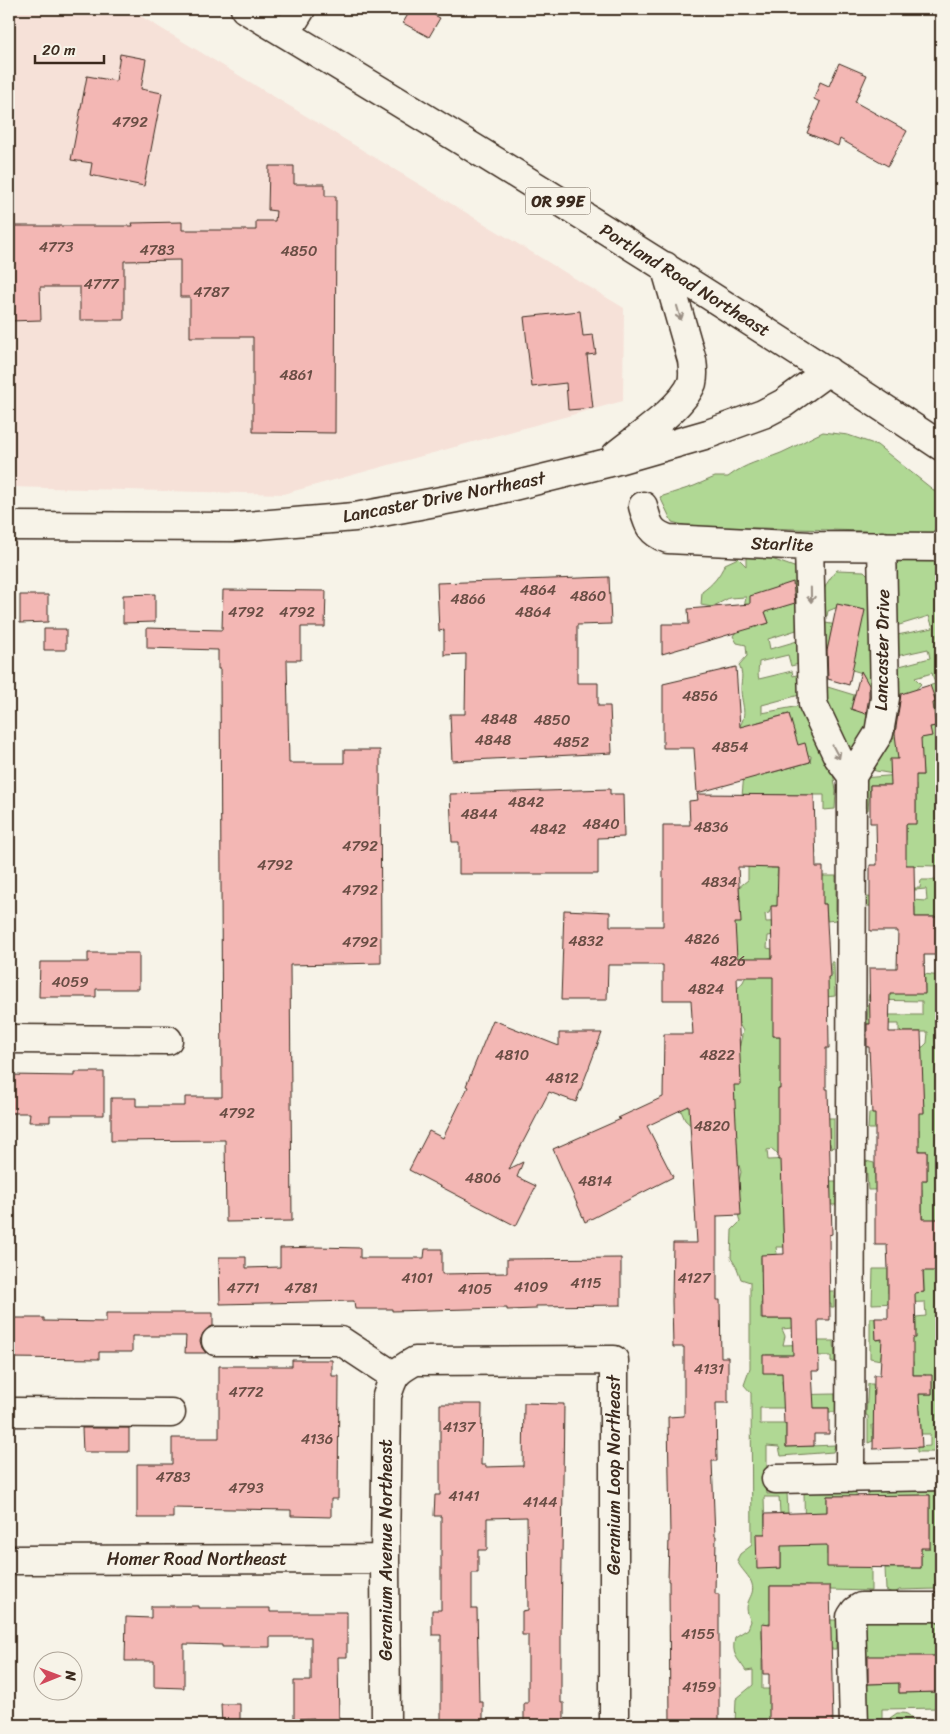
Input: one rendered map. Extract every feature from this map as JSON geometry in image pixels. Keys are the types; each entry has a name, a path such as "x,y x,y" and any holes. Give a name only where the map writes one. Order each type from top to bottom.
{"street":[{"name":"Portland Road Northeast","path":"245,9 665,266 941,446"},
{"path":"286,33 301,9"},
{"path":"607,463 683,399 692,382 694,371 692,360 665,266"},
{"name":"Lancaster Drive Northeast","path":"9,526 234,526 354,517 494,491 607,463 708,434 763,414 784,403 828,371"},
{"name":"Starlite","path":"643,506 647,522 656,535 668,539 810,546 941,548"},
{"path":"810,546 813,704 838,757 852,776 850,1478"},
{"name":"Lancaster Drive","path":"852,776 879,733 885,698 882,546"},
{"path":"9,1038 168,1040"},
{"path":"216,1341 341,1341 394,1376"},
{"name":"Geranium Loop Northeast","path":"394,1376 402,1368 415,1361 614,1360 614,1725"},
{"name":"Geranium Avenue Northeast","path":"386,1725 384,1559 387,1396 394,1376"},
{"path":"9,1412 171,1413"},
{"path":"776,1479 941,1476"},
{"name":"Homer Road Northeast","path":"9,1560 384,1559"},
{"path":"854,1725 851,1617 855,1611 861,1607 941,1607"}],"shaded area":[{"path":"9,9 129,9 624,308 623,401 283,494 9,487"}],"green space":[{"path":"823,432 848,435 877,445 941,496 941,530 934,530 931,535 876,535 865,531 761,528 698,529 672,522 660,497 715,477 728,477 747,465 781,453"},
{"path":"746,555 769,558 794,567 796,570 806,627 768,639 770,649 804,639 807,662 791,666 788,655 759,662 758,675 759,679 792,671 793,676 807,672 807,693 762,705 762,713 805,705 833,772 836,791 835,809 824,810 824,795 760,795 771,868 778,868 777,876 836,876 836,920 827,921 826,904 772,906 769,913 765,914 766,922 794,921 795,932 768,936 767,948 772,949 772,958 763,962 821,977 831,977 831,962 834,962 835,996 802,1000 773,1036 802,1036 793,1089 779,1089 829,1118 834,1118 834,1147 831,1148 830,1143 791,1145 778,1154 772,1149 767,1150 768,1160 793,1159 825,1181 837,1181 837,1205 831,1205 831,1200 782,1194 784,1247 776,1247 777,1254 761,1257 761,1271 785,1270 814,1291 834,1291 834,1307 831,1307 831,1304 761,1303 761,1319 792,1319 793,1328 782,1329 785,1336 783,1345 816,1344 816,1341 834,1341 835,1362 831,1362 831,1356 766,1355 773,1373 799,1373 798,1381 782,1381 783,1395 835,1394 836,1412 829,1412 829,1408 760,1408 760,1424 786,1424 786,1447 835,1445 833,1452 781,1456 779,1447 767,1446 767,1494 787,1493 788,1513 780,1513 779,1497 764,1497 765,1534 757,1534 757,1544 773,1568 781,1568 781,1535 805,1545 804,1492 856,1490 857,1515 844,1508 843,1496 827,1496 827,1555 867,1547 868,1491 941,1491 941,1582 938,1589 899,1590 894,1594 886,1590 885,1568 921,1568 921,1548 930,1548 930,1495 871,1496 871,1591 830,1590 830,1586 823,1588 770,1586 770,1609 810,1620 837,1620 836,1649 827,1649 830,1623 768,1623 762,1630 762,1639 809,1659 762,1659 762,1689 778,1689 811,1725 735,1725 736,1699 753,1685 753,1670 746,1671 734,1652 735,1637 748,1629 751,1621 747,1609 753,1589 751,1581 737,1560 740,1554 752,1545 751,1393 744,1385 750,1368 750,1282 741,1279 731,1258 732,1230 740,1222 737,1210 740,1198 737,1189 741,1172 739,1165 729,1160 685,1120 679,1106 729,1080 741,1077 736,1062 743,1031 739,1024 733,1001 735,991 743,982 748,972 673,904 738,911 740,900 739,887 748,880 748,851 742,796 744,774 736,731 744,715 741,695 742,675 739,665 747,656 746,645 737,643 733,636 741,624 746,597 729,598 712,607 701,605 702,592 715,580 725,564 738,558 746,566","holes":["753,611 765,612 769,623 756,627","789,714 792,727 793,760 804,754 811,756 810,762 767,774 758,722"]},
{"path":"930,557 941,559 941,959 936,960 937,917 915,917 915,907 866,906 866,897 927,901 926,889 915,890 915,888 920,888 921,880 937,880 937,866 898,865 898,843 899,841 906,840 906,824 916,823 916,785 870,785 868,810 863,809 862,778 899,775 867,768 865,757 861,750 857,749 852,753 836,741 829,732 819,700 821,685 854,695 851,709 867,713 870,704 875,705 879,692 862,687 864,677 862,673 821,659 820,622 848,627 846,633 832,630 828,647 855,653 858,642 849,630 849,621 856,613 849,606 838,607 828,611 827,616 819,617 826,586 837,570 864,571 868,575 890,583 894,582 894,560","holes":["886,597 895,610 896,626 929,616 933,628 892,636 892,657 928,649 930,658 892,668 892,675 888,681 893,690 889,697 887,734 878,724 875,716 880,700 878,643 887,628 884,618 878,614 878,598","932,673 935,684 928,686 929,691 932,691 935,702 923,706 922,704 903,702 901,699 902,694 910,696 921,684 915,678","934,712 936,726 930,727 931,736 912,739 907,733 908,726 921,721 925,713","914,758 922,758 923,775 905,775 913,769"]},
{"path":"898,955 924,955 924,974 941,976 941,1219 939,1219 939,1271 941,1271 941,1452 917,1452 917,1447 930,1446 930,1434 921,1434 920,1410 893,1411 892,1420 889,1422 889,1425 872,1425 873,1441 868,1443 868,1416 866,1415 868,1384 873,1384 874,1394 932,1394 932,1382 926,1375 913,1375 913,1362 910,1355 881,1355 881,1360 870,1358 870,1318 875,1318 876,1340 913,1338 916,1332 916,1317 926,1316 925,1302 872,1304 873,1269 888,1269 888,1293 924,1292 922,1189 868,1190 866,1161 874,1163 875,1180 927,1180 927,1151 910,1151 910,1141 919,1141 919,1129 868,1129 869,1113 924,1112 922,1077 883,1078 882,1072 911,1071 911,1059 871,1061 872,1046 923,1047 927,1043 928,1032 899,1032 899,1024 867,1024 868,1004 876,1004 877,1015 922,1015 922,1001 868,1000 869,994 925,993 925,978 897,978"},
{"path":"941,1612 941,1656 868,1657 868,1684 899,1683 899,1693 941,1692 940,1708 882,1709 882,1725 864,1725 864,1636 866,1619"},
{"path":"897,1713 909,1715 915,1725 889,1725 890,1718"}],"building":[{"path":"411,9 423,9 440,18 429,37 403,23"},
{"path":"120,54 146,59 141,89 162,93 144,186 90,175 92,163 71,160 87,76 116,81"},
{"path":"839,63 867,75 855,102 907,131 888,166 840,139 838,146 807,133 820,102 814,99 820,82 829,86"},
{"path":"269,166 294,166 294,184 325,184 325,196 336,196 335,433 253,432 253,337 190,337 190,297 180,297 180,260 124,261 124,320 80,320 80,287 40,287 41,320 9,321 9,226 133,226 132,223 182,222 182,230 256,230 256,221 275,221 276,211 268,210"},
{"path":"580,311 583,336 593,335 596,354 587,355 593,408 568,410 566,383 532,387 524,317"},
{"path":"609,577 611,624 577,625 577,683 598,683 598,706 610,706 612,753 452,761 450,714 465,714 466,654 444,655 444,630 439,631 437,583"},
{"path":"793,582 795,603 765,612 769,623 662,654 662,624 689,624 688,609 750,604 750,596"},
{"path":"223,590 326,591 325,627 301,627 301,660 287,660 289,763 344,763 344,750 380,750 381,963 290,965 292,1221 226,1222 225,1140 111,1141 111,1098 136,1098 136,1106 185,1106 185,1097 222,1097 220,669 218,669 218,650 147,648 147,628 222,630"},
{"path":"155,594 155,622 123,623 123,595"},
{"path":"20,595 48,595 48,622 20,623"},
{"path":"837,604 865,610 849,685 828,679 827,651"},
{"path":"44,629 66,629 66,650 44,650"},
{"path":"736,667 740,727 789,714 798,745 805,743 810,762 697,793 694,748 663,748 663,684"},
{"path":"861,671 869,685 866,714 851,709"},
{"path":"930,685 936,702 933,703 936,726 930,727 932,736 921,738 923,775 916,775 916,824 906,824 906,865 914,865 915,917 937,917 937,955 924,955 925,994 890,994 889,1032 921,1032 924,1113 919,1113 919,1151 927,1151 927,1180 922,1180 922,1219 941,1219 941,1271 923,1271 924,1292 915,1293 916,1338 913,1338 913,1375 932,1375 932,1394 919,1394 922,1447 873,1449 874,1375 880,1375 882,1339 876,1340 875,1318 888,1318 888,1269 887,1245 875,1245 875,1114 872,1114 869,1047 867,1047 867,1024 870,1024 869,968 897,968 898,931 870,931 870,865 877,865 876,823 870,823 870,785 891,785 890,759 898,759 895,734 901,694"},
{"path":"610,789 610,794 623,794 624,837 598,838 598,874 459,874 459,842 452,842 450,794"},
{"path":"697,794 814,795 816,867 823,867 823,904 826,904 830,977 828,977 829,1048 826,1048 826,1089 828,1089 832,1234 829,1235 830,1320 818,1320 819,1371 812,1371 814,1408 829,1408 829,1434 814,1434 814,1446 786,1447 782,1373 763,1373 763,1355 793,1355 792,1319 762,1319 761,1255 784,1254 781,1160 778,1160 780,1036 773,1036 773,977 737,977 741,1085 734,1085 741,1215 717,1216 717,1300 720,1300 721,1357 728,1357 728,1403 716,1403 717,1461 712,1461 716,1536 715,1594 719,1594 719,1725 670,1725 668,1417 684,1416 684,1347 673,1347 673,1243 697,1243 689,1106 647,1126 673,1177 585,1222 553,1149 621,1119 618,1118 663,1097 664,1034 693,1034 691,1000 663,1000 663,965 608,965 607,1000 561,1000 564,910 610,912 610,926 663,926 663,825 690,825 689,801 698,800","holes":["738,867 778,868 777,906 771,906 772,958 737,958 735,923 741,923"]},
{"path":"88,953 139,953 139,989 96,989 96,997 39,997 40,962 88,962"},
{"path":"493,1020 559,1046 559,1033 602,1033 576,1102 549,1092 509,1169 523,1162 517,1177 536,1186 516,1226 409,1170 429,1131 443,1138 468,1087 466,1086"},
{"path":"75,1072 104,1072 104,1115 50,1115 50,1122 29,1122 30,1113 9,1113 9,1075 75,1076"},
{"path":"280,1248 360,1248 360,1258 424,1258 425,1249 442,1249 442,1274 507,1273 507,1259 621,1258 621,1305 536,1306 536,1309 507,1310 507,1308 392,1311 392,1309 355,1309 354,1301 220,1304 219,1257 246,1257 246,1268 280,1267"},
{"path":"106,1313 213,1313 213,1326 203,1333 200,1341 206,1353 185,1353 186,1336 132,1336 132,1352 99,1352 99,1359 9,1358 9,1318 44,1318 44,1321 106,1322"},
{"path":"292,1360 332,1360 332,1376 339,1376 338,1499 331,1499 331,1517 291,1516 291,1510 173,1508 173,1518 137,1518 137,1464 172,1464 172,1438 219,1438 219,1366 292,1366"},
{"path":"524,1403 564,1404 561,1703 564,1703 564,1725 524,1725 524,1703 528,1703 528,1635 522,1635 522,1611 528,1610 527,1517 487,1518 487,1550 478,1550 478,1573 472,1573 472,1609 477,1609 479,1702 483,1702 483,1725 441,1725 441,1635 432,1635 432,1610 441,1610 441,1516 434,1516 435,1495 440,1495 440,1404 482,1404 481,1465 486,1465 486,1467 523,1466"},
{"path":"82,1428 129,1428 129,1452 83,1452"},
{"path":"930,1495 930,1548 921,1548 921,1568 827,1567 827,1545 781,1546 781,1568 757,1569 756,1534 765,1534 765,1514 827,1512 827,1496"},
{"path":"770,1586 830,1586 833,1725 769,1723 769,1674 763,1674 762,1623 770,1624"},
{"path":"151,1606 270,1608 270,1612 347,1612 347,1657 338,1657 339,1725 314,1725 314,1718 294,1719 294,1681 311,1681 311,1637 270,1637 270,1647 222,1647 222,1645 184,1644 184,1688 154,1687 154,1661 125,1661 126,1617 151,1618"},
{"path":"868,1656 939,1656 939,1692 899,1693 899,1683 868,1684"},
{"path":"221,1704 240,1704 240,1725 222,1725"}]}
